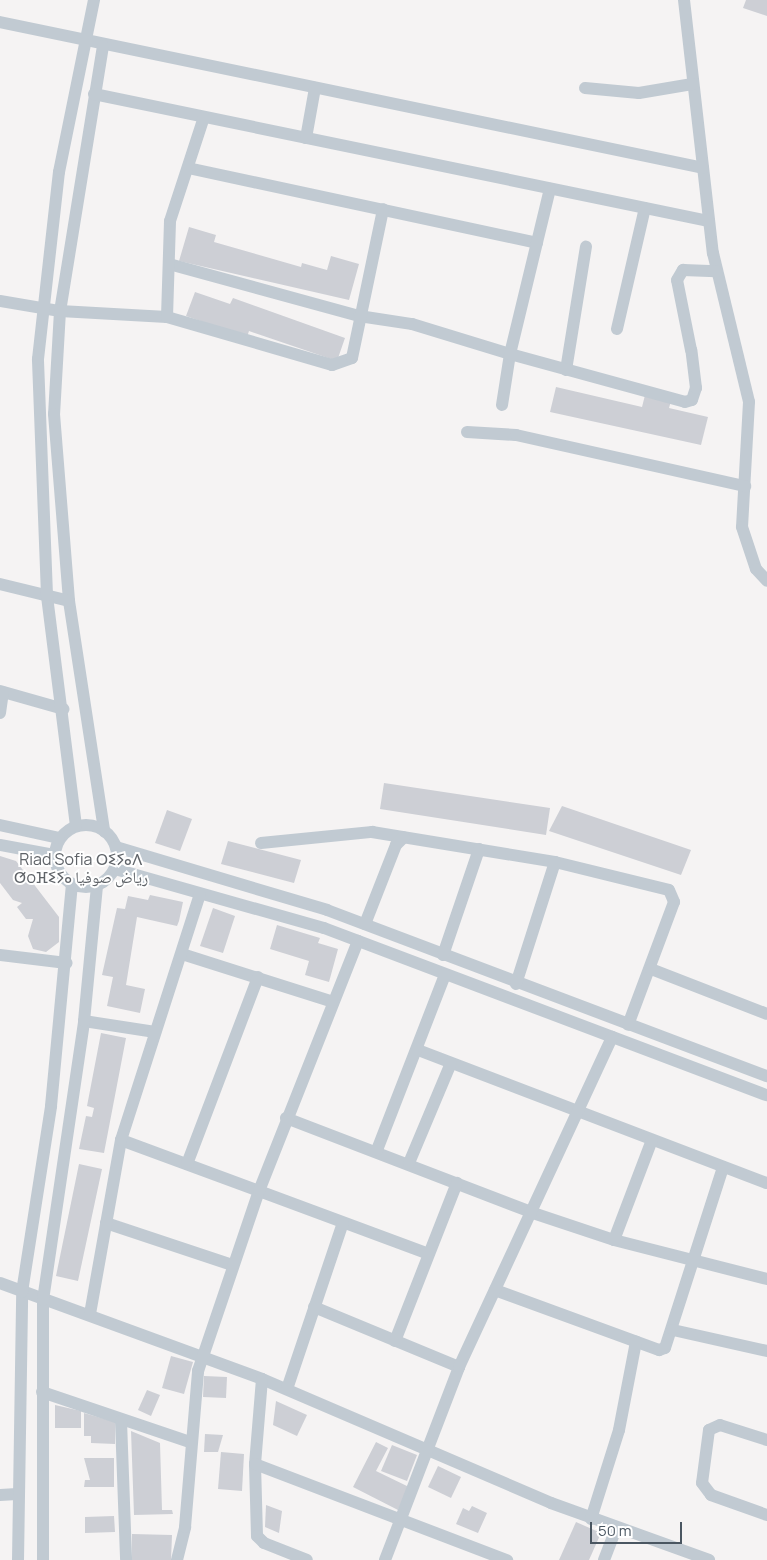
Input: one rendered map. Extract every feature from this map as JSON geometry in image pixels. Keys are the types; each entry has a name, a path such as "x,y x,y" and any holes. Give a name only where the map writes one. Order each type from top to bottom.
{"street":[{"path":"76,826 63,708 46,596 38,408 42,309 60,172 84,41 94,0"},
{"path":"684,0 692,84 716,271 749,402 742,527 748,550 766,581"},
{"path":"0,22 104,46 702,168"},
{"path":"104,46 78,176 60,311 54,414 69,601 104,831 116,847 365,924 516,984 767,1076"},
{"path":"585,88 639,93 692,84"},
{"path":"306,138 315,88"},
{"path":"94,94 709,222"},
{"path":"167,317 170,221 204,117"},
{"path":"188,168 537,243"},
{"path":"60,172 78,176"},
{"path":"502,405 510,354 550,189"},
{"path":"617,329 645,208"},
{"path":"0,301 60,311 167,317 332,365 352,358 359,316 383,209"},
{"path":"566,370 586,247"},
{"path":"169,264 359,316 412,324 510,354 685,402 692,400 696,388 691,350 677,280 683,270 716,271"},
{"path":"467,432 516,435 744,486"},
{"path":"0,584 69,601"},
{"path":"0,713 2,692 63,708"},
{"path":"0,825 59,838"},
{"path":"97,886 72,885 62,878 54,856 59,838 76,826 104,831"},
{"path":"261,843 372,832 555,862 673,893 674,902 651,969 628,1025"},
{"path":"365,924 396,845 404,837"},
{"path":"0,846 54,856"},
{"path":"43,1560 43,1300 84,1021 97,886 115,868 116,847"},
{"path":"443,955 479,849"},
{"path":"516,984 555,862"},
{"path":"115,868 358,941 767,1095"},
{"path":"18,1560 17,1494 22,1292 67,963 72,885"},
{"path":"90,1314 121,1140 200,894"},
{"path":"177,1560 185,1527 190,1442 202,1357 232,1265 286,1118 358,941"},
{"path":"182,954 333,1002"},
{"path":"0,955 67,963"},
{"path":"651,969 767,1014"},
{"path":"377,1150 418,1050 445,974"},
{"path":"187,1164 258,977"},
{"path":"84,1021 155,1032"},
{"path":"385,1560 429,1452 459,1367 533,1213 612,1037"},
{"path":"418,1050 723,1167 767,1182"},
{"path":"409,1163 451,1063"},
{"path":"286,1118 377,1150 533,1213 614,1240 767,1279"},
{"path":"121,1140 426,1253"},
{"path":"614,1240 652,1140"},
{"path":"495,1290 658,1350 670,1343 693,1259 723,1167"},
{"path":"395,1341 426,1253 457,1183"},
{"path":"287,1389 343,1223"},
{"path":"106,1224 232,1265"},
{"path":"0,1283 43,1300 90,1314 262,1378 429,1452 591,1519 710,1560"},
{"path":"314,1307 459,1367"},
{"path":"673,1330 767,1351"},
{"path":"591,1519 619,1430 636,1342"},
{"path":"262,1378 255,1464 257,1536 264,1543 307,1560"},
{"path":"42,1392 121,1421 190,1442"},
{"path":"121,1421 126,1560"},
{"path":"767,1440 720,1425 709,1430 702,1483 711,1495 767,1515"},
{"path":"255,1464 507,1560"},
{"path":"0,1495 17,1494"},
{"path":"604,1560 616,1529"}],"building":[{"path":"746,0 767,0 767,16 743,8"},
{"path":"189,227 216,235 214,242 301,267 302,263 327,270 331,256 359,264 349,300 179,261"},
{"path":"195,292 230,304 233,298 345,338 337,361 249,331 247,337 186,316"},
{"path":"556,387 642,407 645,395 671,401 669,408 708,417 701,445 550,412"},
{"path":"384,783 550,808 546,835 380,809"},
{"path":"562,806 691,850 681,875 549,831"},
{"path":"167,810 192,819 180,851 155,843"},
{"path":"228,841 301,860 294,883 221,864"},
{"path":"0,856 16,861 59,917 59,942 46,952 33,949 28,936 33,919 26,919 17,907 22,903 13,900 0,883"},
{"path":"150,895 183,902 179,921 177,926 137,917 126,985 145,989 140,1013 107,1006 113,977 102,975 117,908 125,909 128,896 148,900"},
{"path":"213,908 235,916 223,953 200,946"},
{"path":"277,925 320,938 318,943 338,949 329,982 305,975 309,961 270,949"},
{"path":"101,1033 126,1038 104,1153 79,1149 86,1116 92,1117 94,1108 87,1106"},
{"path":"79,1164 102,1169 78,1281 56,1276"},
{"path":"171,1356 193,1362 184,1394 162,1388"},
{"path":"204,1376 227,1377 226,1398 203,1397"},
{"path":"147,1390 160,1395 151,1416 138,1410"},
{"path":"276,1401 307,1415 297,1436 273,1425"},
{"path":"55,1405 81,1411 81,1428 55,1428"},
{"path":"84,1413 115,1422 115,1444 91,1443 91,1436 84,1436"},
{"path":"131,1431 160,1443 162,1510 172,1510 173,1514 134,1515"},
{"path":"205,1434 223,1435 218,1452 204,1452"},
{"path":"376,1442 388,1448 376,1471 409,1487 398,1510 353,1487"},
{"path":"392,1445 417,1455 407,1481 381,1471"},
{"path":"221,1452 244,1454 242,1491 218,1489"},
{"path":"84,1458 114,1458 114,1487 84,1487 85,1480 90,1480"},
{"path":"438,1466 461,1477 451,1498 428,1487"},
{"path":"266,1505 282,1511 279,1533 265,1527"},
{"path":"472,1506 487,1513 478,1533 456,1524 463,1508 469,1511"},
{"path":"114,1516 115,1532 85,1533 85,1517"},
{"path":"576,1522 601,1533 589,1560 559,1560"},
{"path":"132,1534 172,1535 171,1560 132,1560"}],"district":[{"name":"Riad Sofia ⵔⵉⵢⴰⴷ ⵚoⴼⵉⵢⴰ رياض صوفيا","path":"81,868"}]}
